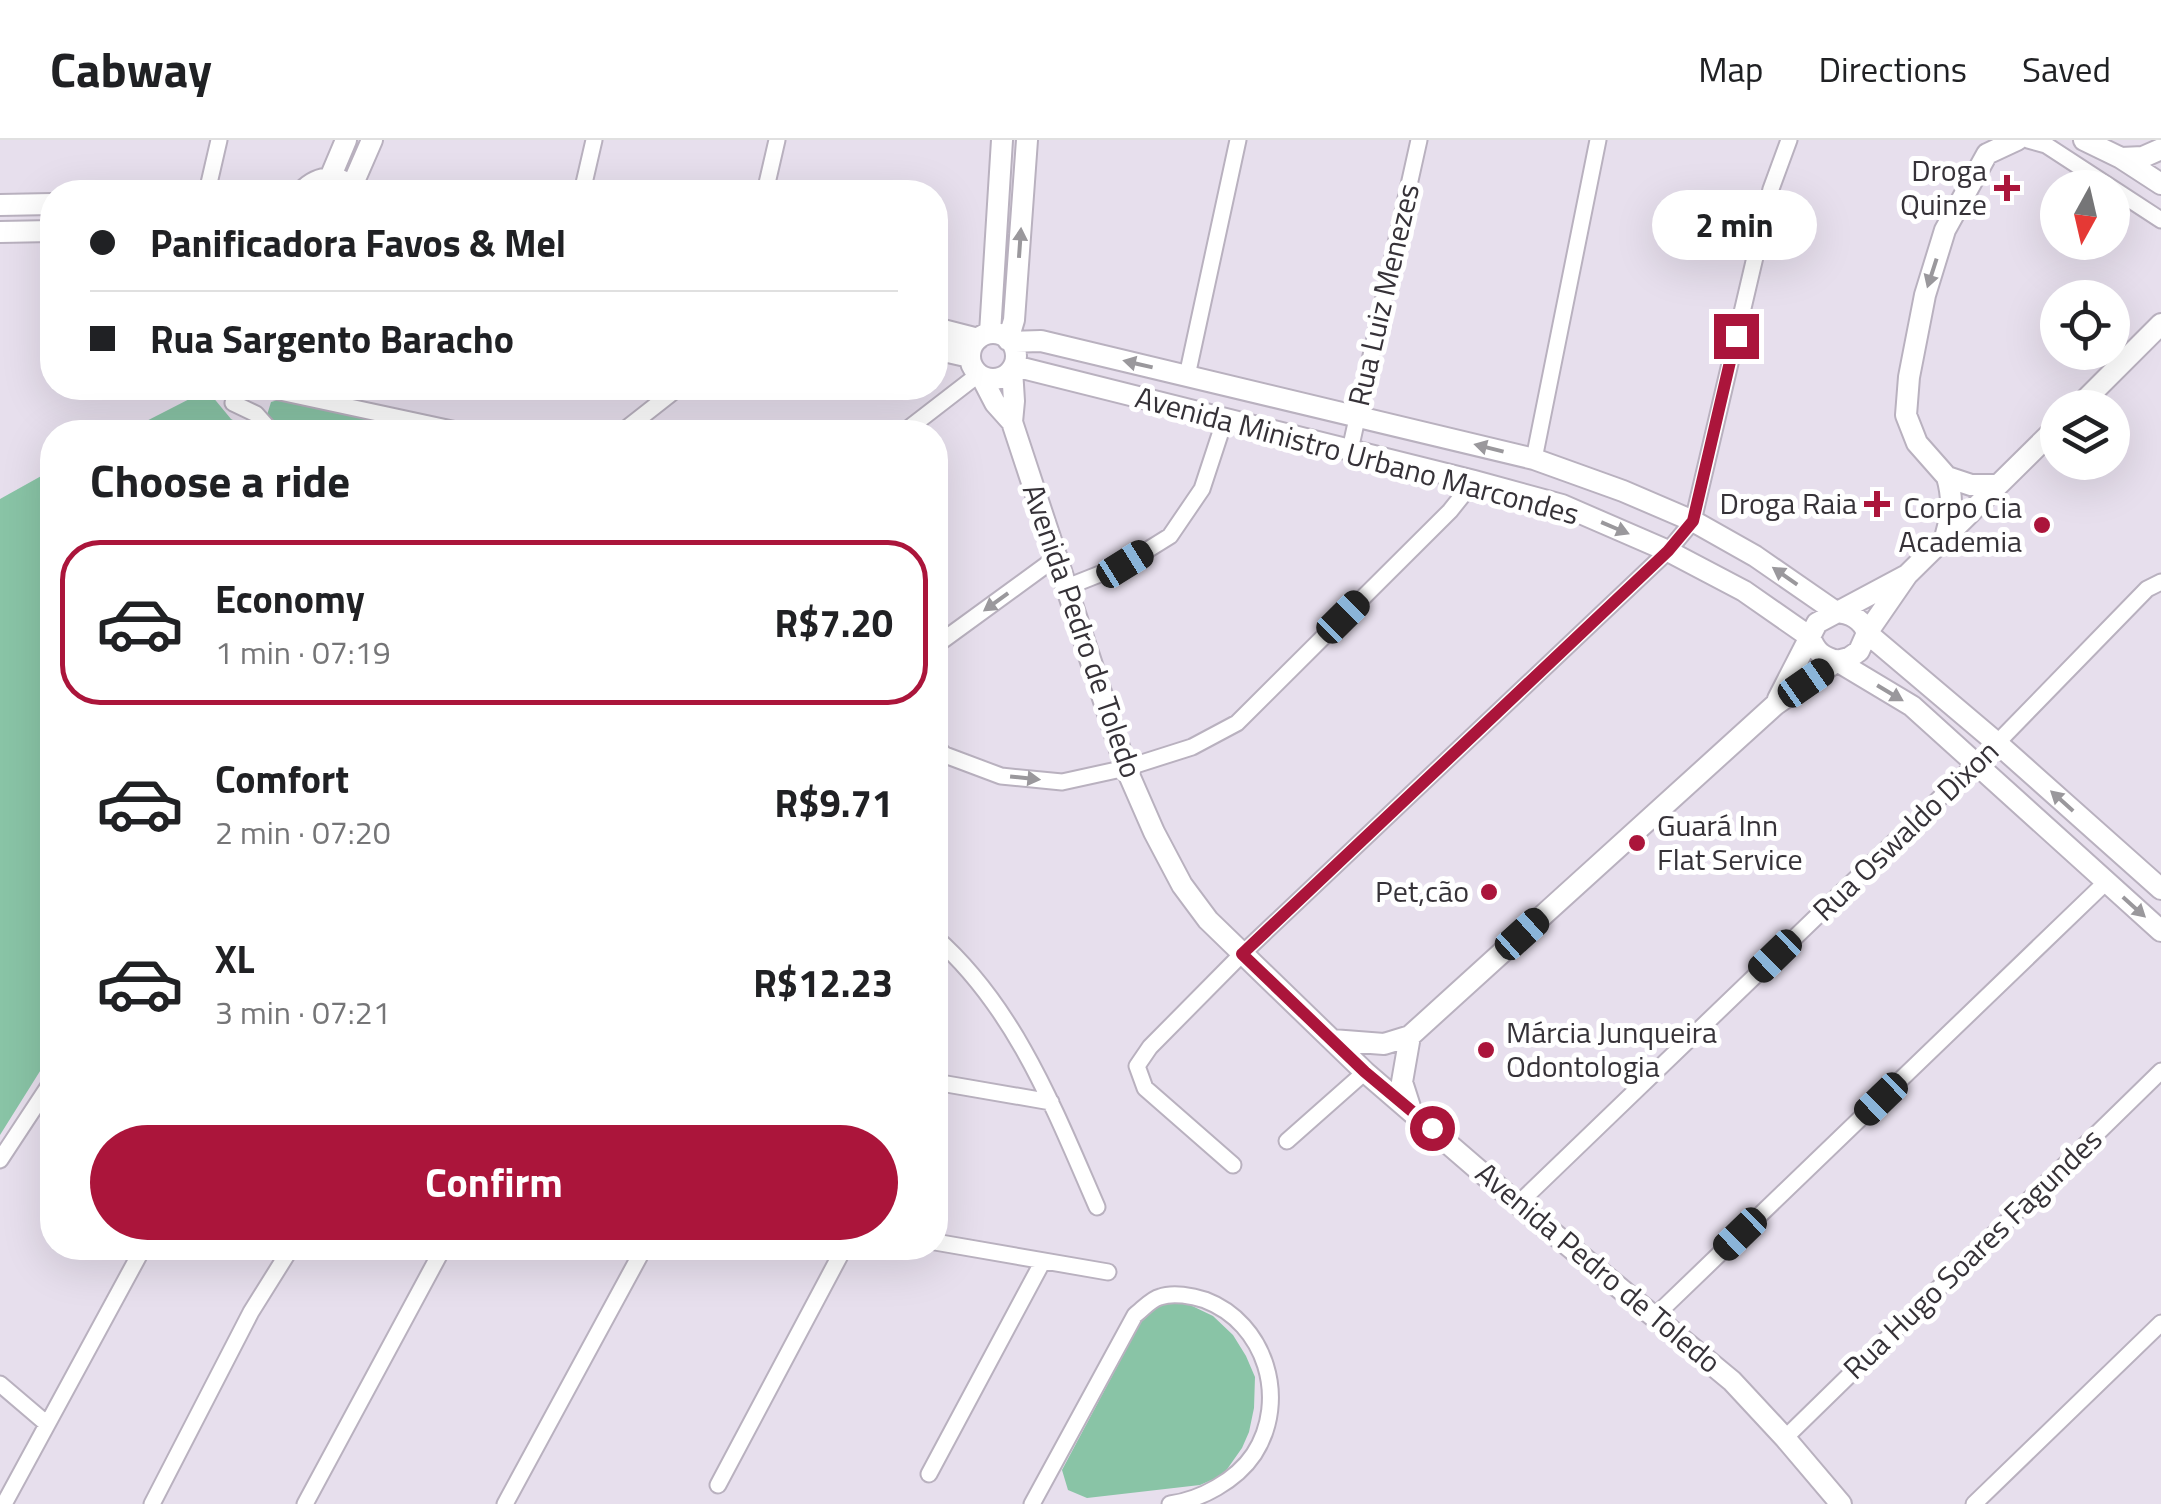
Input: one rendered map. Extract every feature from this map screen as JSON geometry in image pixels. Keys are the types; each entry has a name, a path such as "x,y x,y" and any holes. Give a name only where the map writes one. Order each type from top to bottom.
{"street":[{"path":"210,180 219,140"},
{"path":"330,178 346,140"},
{"path":"358,180 372,140"},
{"path":"585,180 594,140"},
{"path":"768,180 776,140"},
{"path":"1002,140 988,352 995,403 1012,422"},
{"path":"948,390 988,352 1014,320 1027,140"},
{"path":"1187,376 1238,140"},
{"name":"Rua Luiz Menezes","path":"1350,450 1419,140"},
{"path":"1534,459 1598,140"},
{"path":"1233,1166 1145,1088 1138,1066 1150,1047 1242,954 1668,551 1693,521 1772,188 1789,140"},
{"path":"1998,485 1971,485 1948,476 1917,442 1906,414 1925,294 1946,230 1985,147 2017,140"},
{"path":"2028,140 2046,145 2084,170"},
{"path":"2084,140 2161,184"},
{"path":"2120,158 2143,157 2161,150"},
{"path":"318,180 342,180"},
{"path":"2130,200 2161,220"},
{"path":"0,205 40,204"},
{"path":"0,232 40,232"},
{"path":"2095,390 2161,324"},
{"name":"Avenida Ministro Urbano Marcondes","path":"948,334 988,352"},
{"name":"Avenida Ministro Urbano Marcondes","path":"948,350 988,352 1041,342 1534,459 1693,521 1755,556 1836,612 1857,618 1867,633 1998,743 2161,889"},
{"path":"988,352 1016,354 1012,422"},
{"path":"988,352 994,379 1005,376 1013,367"},
{"name":"Avenida Ministro Urbano Marcondes","path":"1013,367 1562,505 1668,551 1744,591 1810,638 1814,649 1824,657 1912,706 2161,932"},
{"path":"242,400 261,420"},
{"path":"256,414 262,400"},
{"path":"321,400 412,420"},
{"path":"637,420 663,400"},
{"path":"917,420 938,400"},
{"path":"1067,586 1125,564 1170,536 1202,488 1225,419"},
{"name":"Avenida Pedro de Toledo","path":"1012,422 1126,768 1182,885 1208,920 1370,1076 1732,1381 1841,1504"},
{"path":"1288,1141 1370,1076 1775,705 1837,661 1859,651 1907,574 2040,444"},
{"path":"1946,536 1953,497 1948,476"},
{"path":"948,756 1000,776 1062,782 1126,768 1192,747 1236,723 1450,511 1474,481"},
{"path":"948,637 1057,557"},
{"path":"1775,705 1817,623 1907,574"},
{"name":"Rua Oswaldo Dixon","path":"1518,1204 1998,743 2147,589 2161,582"},
{"path":"1656,1316 2106,882"},
{"path":"948,949 1004,1016 1051,1102 1097,1207"},
{"path":"1332,1040 1402,1044"},
{"path":"1402,1044 1402,1082 1410,1110"},
{"name":"Rua Hugo Soares Fagundes","path":"1785,1438 2161,1071"},
{"path":"948,1084 1051,1102"},
{"path":"0,1160 40,1099"},
{"path":"948,1244 1108,1272"},
{"path":"4,1504 136,1260"},
{"path":"152,1504 251,1312 284,1260"},
{"path":"305,1504 437,1260"},
{"path":"505,1504 637,1260"},
{"path":"718,1485 838,1260"},
{"path":"929,1474 1043,1261"},
{"path":"1032,1504 1135,1315 1159,1297 1192,1296 1220,1306 1250,1333 1266,1361 1270,1392 1267,1426 1253,1456 1226,1482 1189,1502 1170,1504"},
{"path":"1974,1504 2161,1323"},
{"path":"0,1384 47,1424"}],"green space":[{"path":"187,400 215,400 233,420 148,420"},
{"path":"294,400 389,420 271,420 267,415 271,402"},
{"path":"40,477 40,1071 0,1135 0,499"},
{"path":"1160,1303 1186,1303 1213,1316 1233,1335 1246,1356 1255,1377 1254,1408 1242,1448 1223,1475 1200,1485 1087,1498 1068,1490 1062,1470 1143,1318"}],"place":[{"name":"Droga Quinze","path":"2007,188"},
{"name":"Droga Raia","path":"1877,504"},
{"name":"Corpo Cia Academia","path":"2042,525"},
{"name":"Guará Inn Flat Service","path":"1637,843"},
{"name":"Pet,cão","path":"1489,892"},
{"name":"Márcia Junqueira Odontologia","path":"1486,1050"}],"route":[{"path":"1432,1128 1365,1072 1242,954 1668,551 1693,521 1736,336"}]}
